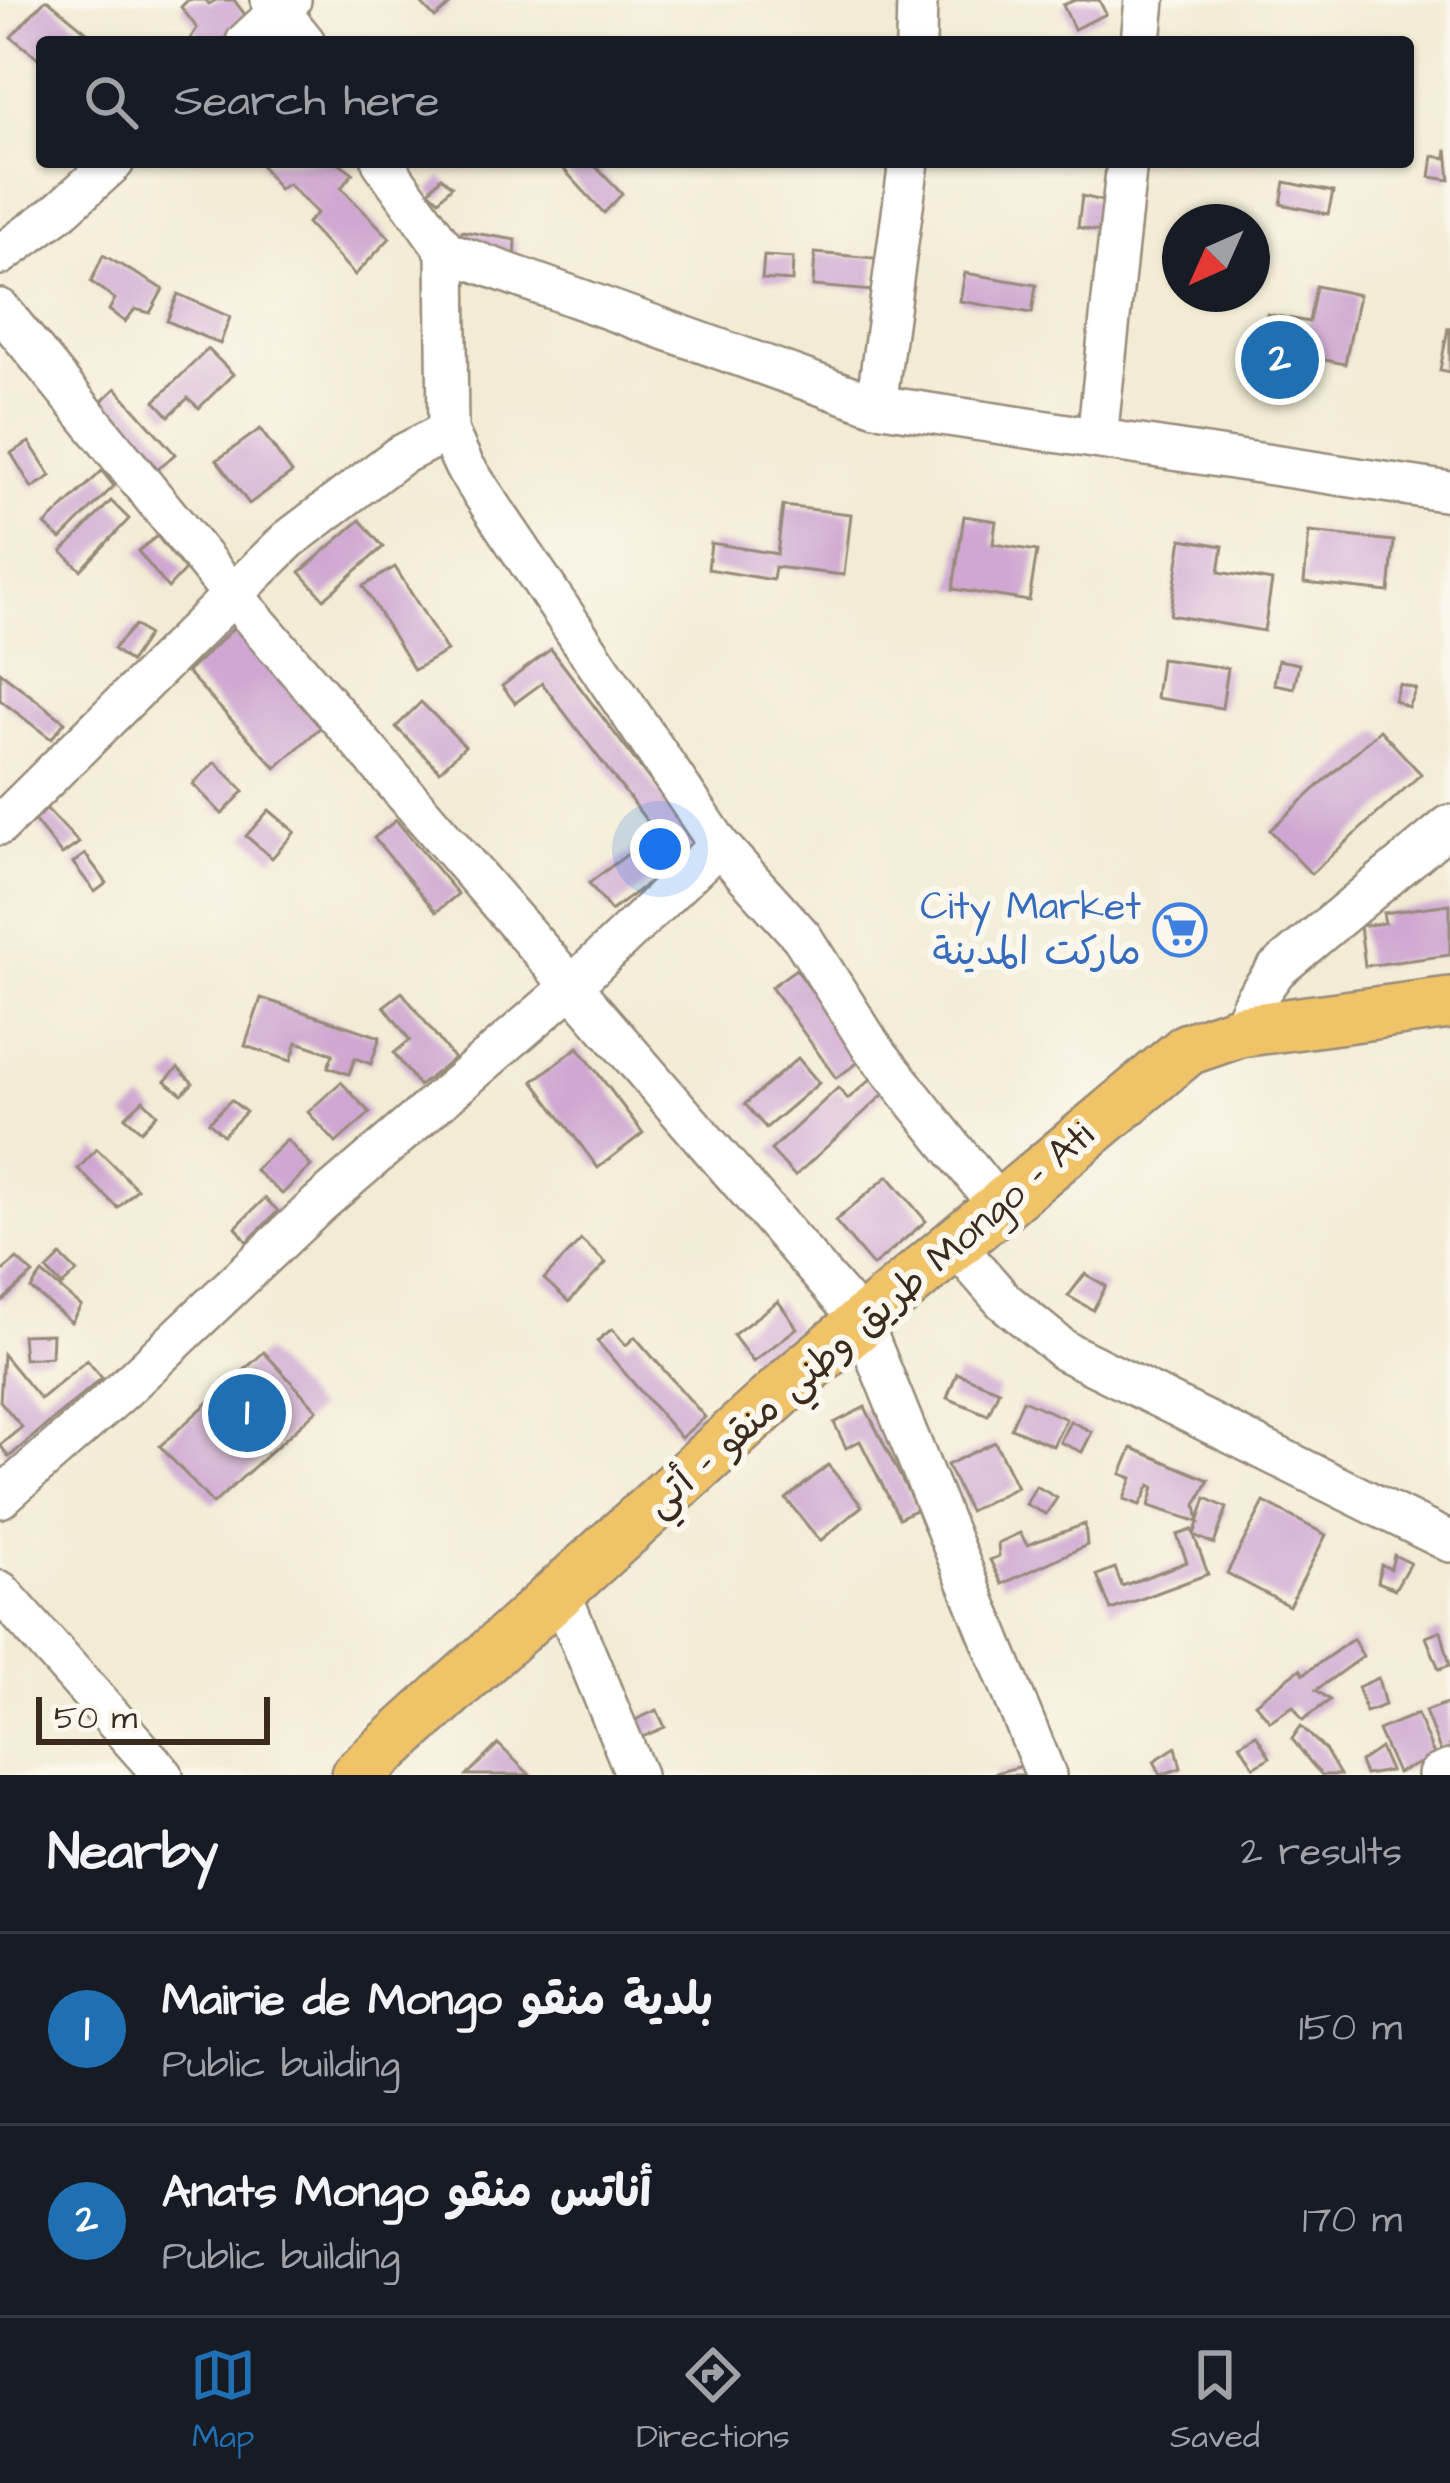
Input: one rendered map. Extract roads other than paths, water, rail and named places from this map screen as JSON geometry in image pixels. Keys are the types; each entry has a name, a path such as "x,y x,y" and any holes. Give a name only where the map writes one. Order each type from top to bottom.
{"main road":[{"name":"طريق وطني منقو - أتي Mongo - Ati","path":"357,1775 862,1322 1188,1049 1240,1031 1450,1003"}],"street":[{"path":"916,0 916,36"},
{"path":"1142,36 1145,0"},
{"path":"254,36 287,13"},
{"path":"0,255 107,168"},
{"path":"386,168 446,251 876,405 1450,492"},
{"path":"876,405 908,168"},
{"path":"1097,438 1126,168"},
{"path":"446,251 448,430 464,466 718,845 802,937 871,1046 999,1206"},
{"path":"0,309 232,593 862,1322 1046,1775"},
{"path":"0,825 288,540 399,456 448,430"},
{"path":"1240,1031 1254,1000 1276,970 1450,825"},
{"path":"0,1498 123,1390 320,1204 571,987 718,845"},
{"path":"954,1244 1004,1301 1065,1351 1450,1542"},
{"path":"0,1591 163,1775"},
{"path":"560,1591 636,1775"},
{"path":"1438,1775 1450,1770"}],"place":[{"name":"Anats Mongo أناتس منقو","path":"1280,360"},
{"name":"City Market ماركت المدينة","path":"1180,930"},
{"name":"Mairie de Mongo بلدية منقو","path":"247,1413"}]}
